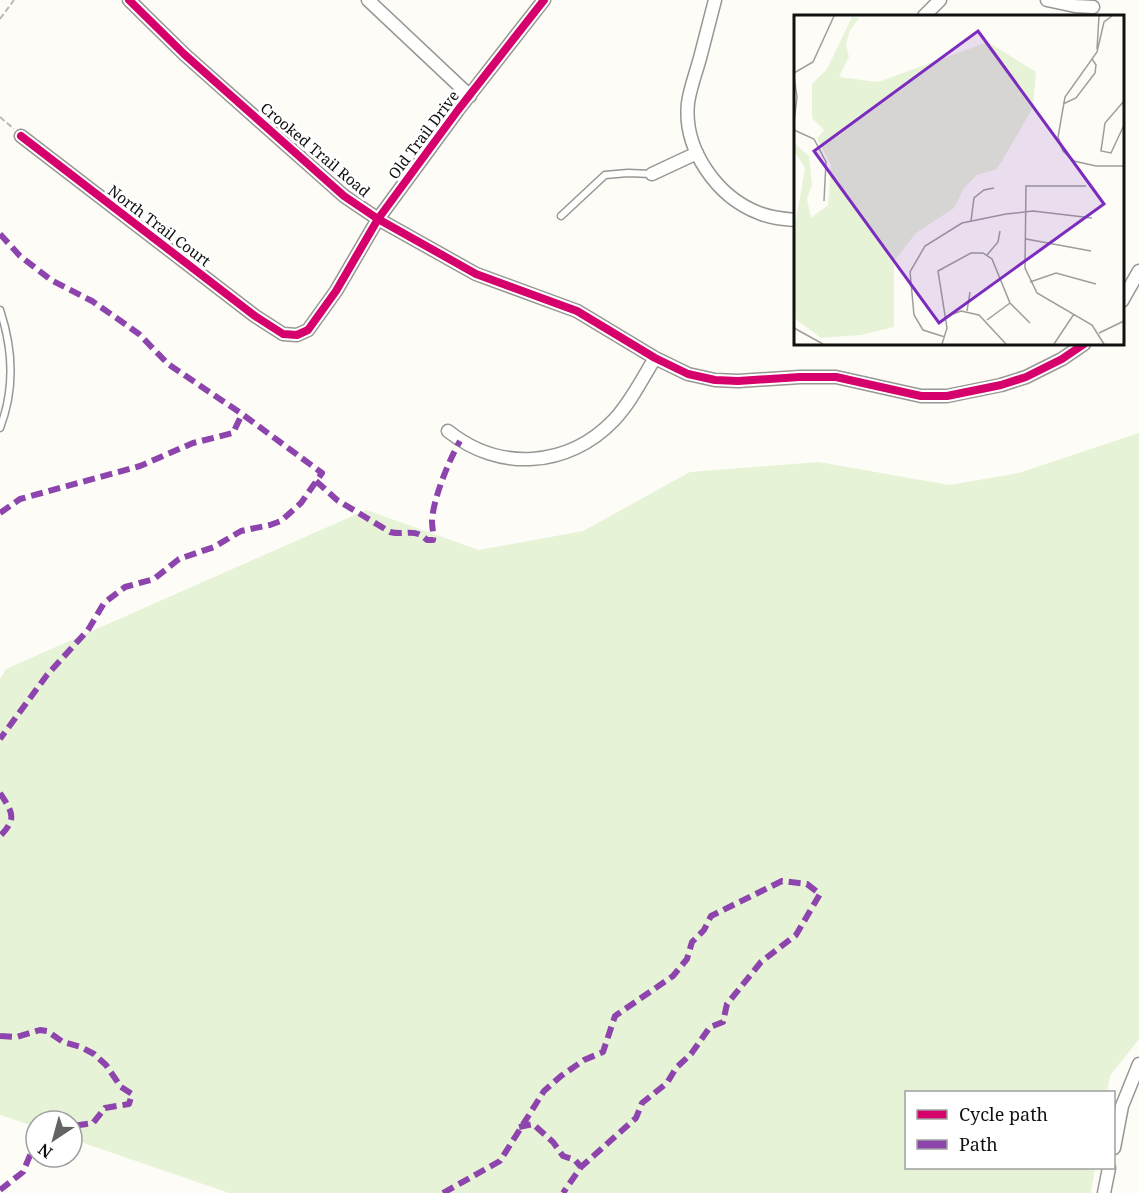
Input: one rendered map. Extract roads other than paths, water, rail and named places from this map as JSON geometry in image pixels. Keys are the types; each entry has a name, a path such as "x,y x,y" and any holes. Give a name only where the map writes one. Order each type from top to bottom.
{"street":[{"name":"Crooked Trail Road","path":"129,0 184,54 331,186 378,219 476,274 577,311 654,358 688,374 715,380 738,381 836,377 921,396 947,396 1015,381 1045,369 1082,345"},
{"path":"368,0 470,96"},
{"name":"Old Trail Drive","path":"283,334 297,335 308,330 326,306 378,219 544,0"},
{"path":"715,0 688,103 690,129 697,153 717,183 742,205 772,218 794,220"},
{"path":"925,15 940,0"},
{"path":"1047,0 1093,8"},
{"name":"North Trail Court","path":"21,136 255,316 283,334"},
{"path":"652,174 697,153"},
{"path":"1124,298 1139,271"},
{"path":"448,431 460,441 479,451 505,459 541,458 567,451 591,438 623,410 654,358"},
{"path":"1115,1139 1122,1106 1139,1064"},
{"path":"1104,1193 1109,1169"}],"lane":[{"path":"561,216 605,175 628,172 652,174"},
{"path":"0,310 9,342 11,375 6,408 0,428"}]}
